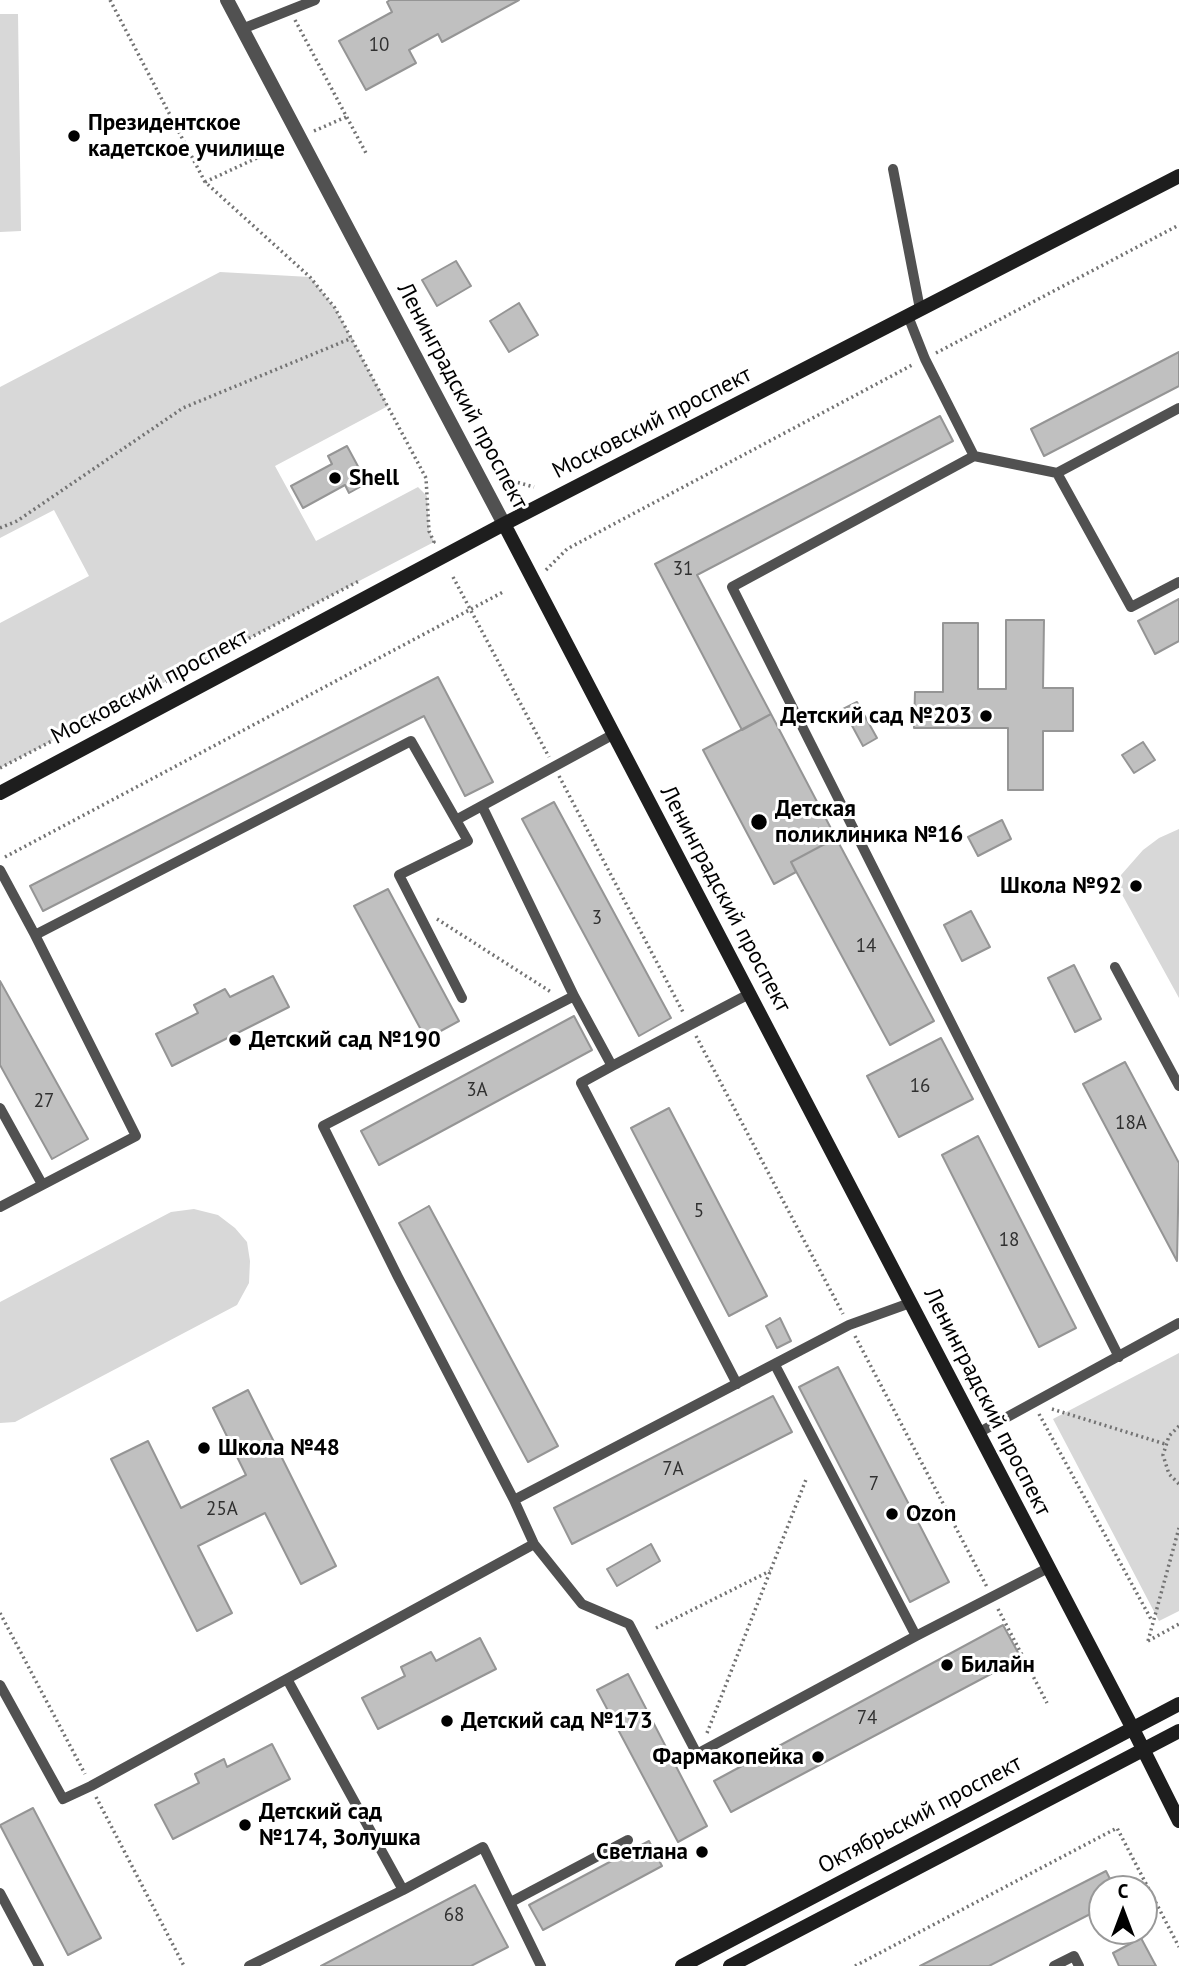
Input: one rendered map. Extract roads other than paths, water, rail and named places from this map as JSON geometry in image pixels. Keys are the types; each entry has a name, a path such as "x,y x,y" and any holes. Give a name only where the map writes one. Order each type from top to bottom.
{"street":[{"name":"Ленинградский проспект","path":"226,0 614,734 1179,1821"},
{"name":"Московский проспект","path":"0,793 504,524 1179,176"},
{"name":"Октябрьский проспект","path":"682,1966 1179,1703"},
{"name":"Октябрьский проспект","path":"730,1966 1179,1731"}],"lane":[{"path":"242,29 315,0"},
{"path":"893,169 914,313 925,359 974,456"},
{"path":"1119,1357 732,587 974,456 1057,473 1179,408"},
{"path":"1057,473 1131,607 1179,582"},
{"path":"456,820 614,734"},
{"path":"35,935 411,741 468,841 398,875 462,998"},
{"path":"482,806 569,998 612,1066"},
{"path":"0,870 136,1136 0,1207"},
{"path":"1115,967 1179,1086"},
{"path":"737,1384 581,1083 749,994"},
{"path":"569,998 323,1126 534,1544 582,1604 629,1624 697,1754 1048,1568"},
{"path":"0,1108 42,1184"},
{"path":"514,1500 849,1325 910,1303"},
{"path":"978,1433 1179,1324"},
{"path":"775,1365 916,1636"},
{"path":"0,1685 62,1799 91,1786 534,1544"},
{"path":"287,1679 403,1890"},
{"path":"511,1902 628,1840"},
{"path":"249,1966 483,1847 541,1966"},
{"path":"0,1893 39,1966"},
{"path":"1054,1966 1074,1956 1079,1966"}],"place":[{"name":"Президентское кадетское училище","path":"74,136"},
{"name":"Shell","path":"335,478"},
{"name":"Детский сад №203","path":"986,716"},
{"name":"Детская поликлиника №16","path":"759,822"},
{"name":"Школа №92","path":"1136,886"},
{"name":"Детский сад №190","path":"235,1040"},
{"name":"Школа №48","path":"204,1448"},
{"name":"Ozon","path":"892,1514"},
{"name":"Билайн","path":"947,1665"},
{"name":"Детский сад №173","path":"447,1721"},
{"name":"Фармакопейка","path":"818,1757"},
{"name":"Детский сад №174, Золушка","path":"245,1825"},
{"name":"Светлана","path":"702,1852"}]}
